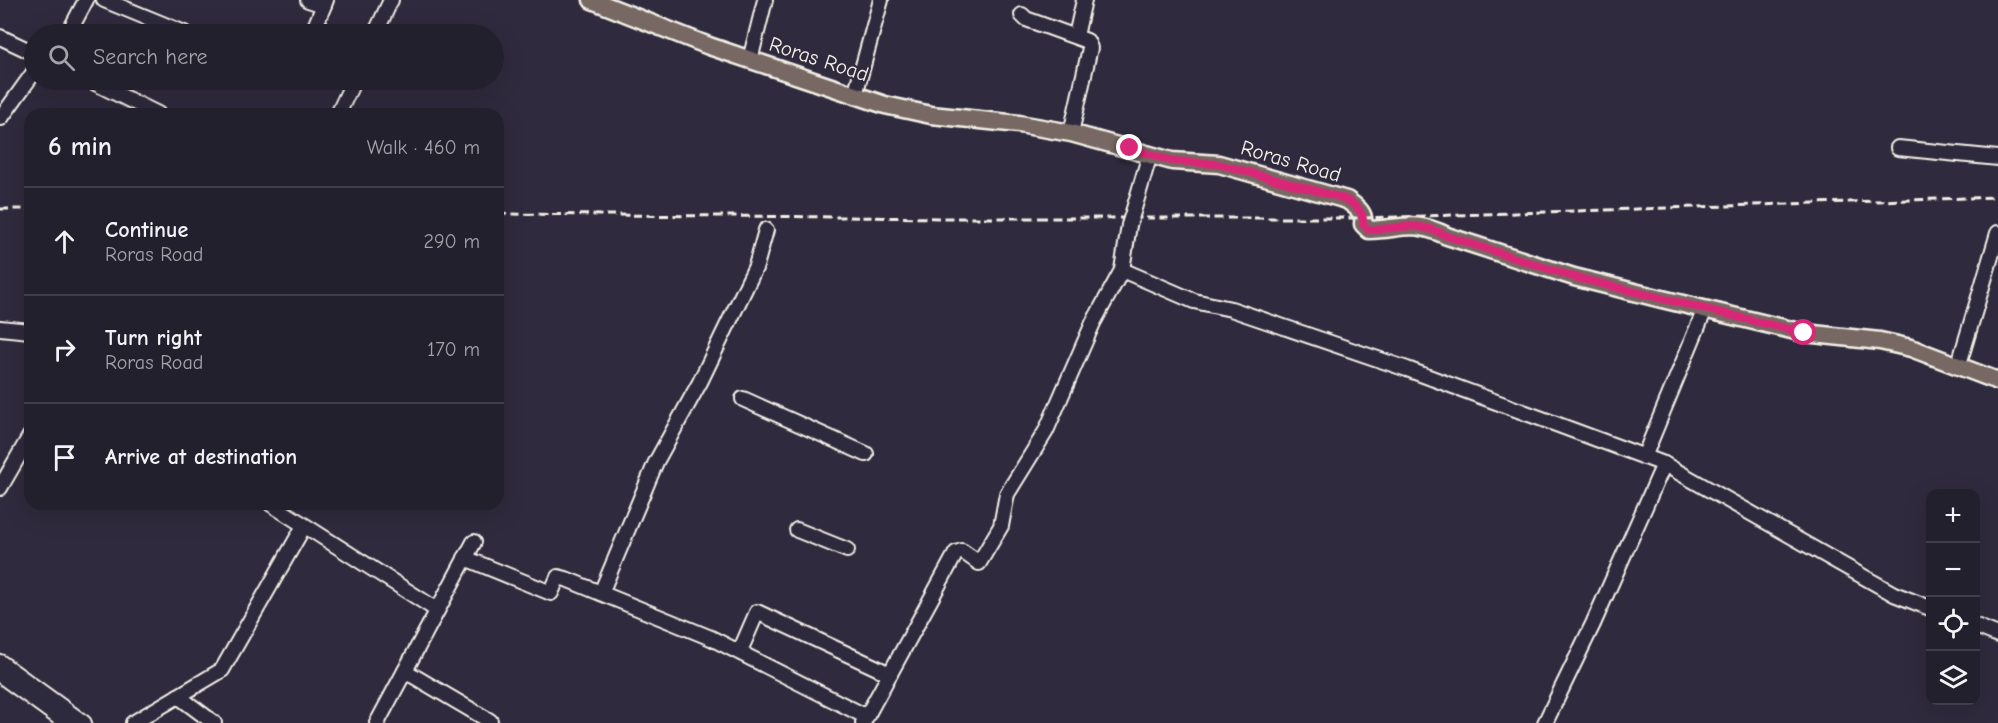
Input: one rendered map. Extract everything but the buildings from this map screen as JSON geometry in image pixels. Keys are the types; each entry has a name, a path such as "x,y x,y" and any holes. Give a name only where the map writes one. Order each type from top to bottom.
{"main road":[{"name":"Roras Road","path":"592,0 750,60 885,105 931,115 1019,124 1071,133 1172,161 1219,164 1342,198 1358,208 1364,218 1363,224 1369,230 1415,225 1431,228 1447,236 1574,277 1804,333 1880,341 1911,348 1959,364 1998,381"}],"street":[{"path":"73,24 86,0"},
{"path":"104,0 163,24"},
{"path":"308,0 325,2 316,24"},
{"path":"380,24 391,0"},
{"path":"750,60 765,0"},
{"path":"855,95 881,0"},
{"path":"1076,36 1084,0"},
{"path":"1022,15 1026,19 1087,41 1090,48 1071,133"},
{"path":"0,38 24,48"},
{"path":"1,118 24,86"},
{"path":"109,90 146,108"},
{"path":"341,108 349,90"},
{"path":"1898,148 1998,158"},
{"path":"465,558 551,593 556,579 560,576 740,651 864,719 956,553 962,551 979,563 1001,525 1007,494 1046,431 1094,323 1122,270 1131,218 1150,154"},
{"path":"601,593 656,462 700,382 756,266 766,230"},
{"path":"1959,364 1998,233"},
{"path":"1122,270 1194,301 1231,309 1396,365 1664,464 1894,594 1926,606"},
{"path":"1644,457 1705,309"},
{"path":"0,328 24,330"},
{"path":"743,399 866,454"},
{"path":"0,488 24,446"},
{"path":"1545,723 1593,624 1664,464"},
{"path":"280,510 438,610"},
{"path":"133,723 222,670 304,526"},
{"path":"797,531 848,550"},
{"path":"377,723 474,543"},
{"path":"740,651 757,612 890,674"},
{"path":"1980,628 1998,635"},
{"path":"0,662 84,723"},
{"path":"405,671 490,721"},
{"path":"1,677 60,721"},
{"path":"178,696 214,723"}],"railway":[{"path":"504,214 951,218 1364,218 1998,197"},
{"path":"0,209 24,209"}],"route":[{"path":"1130,148 1172,161 1219,164 1342,198 1358,208 1364,218 1365,228 1369,230 1415,225 1431,228 1447,236 1574,277 1804,333"}]}
